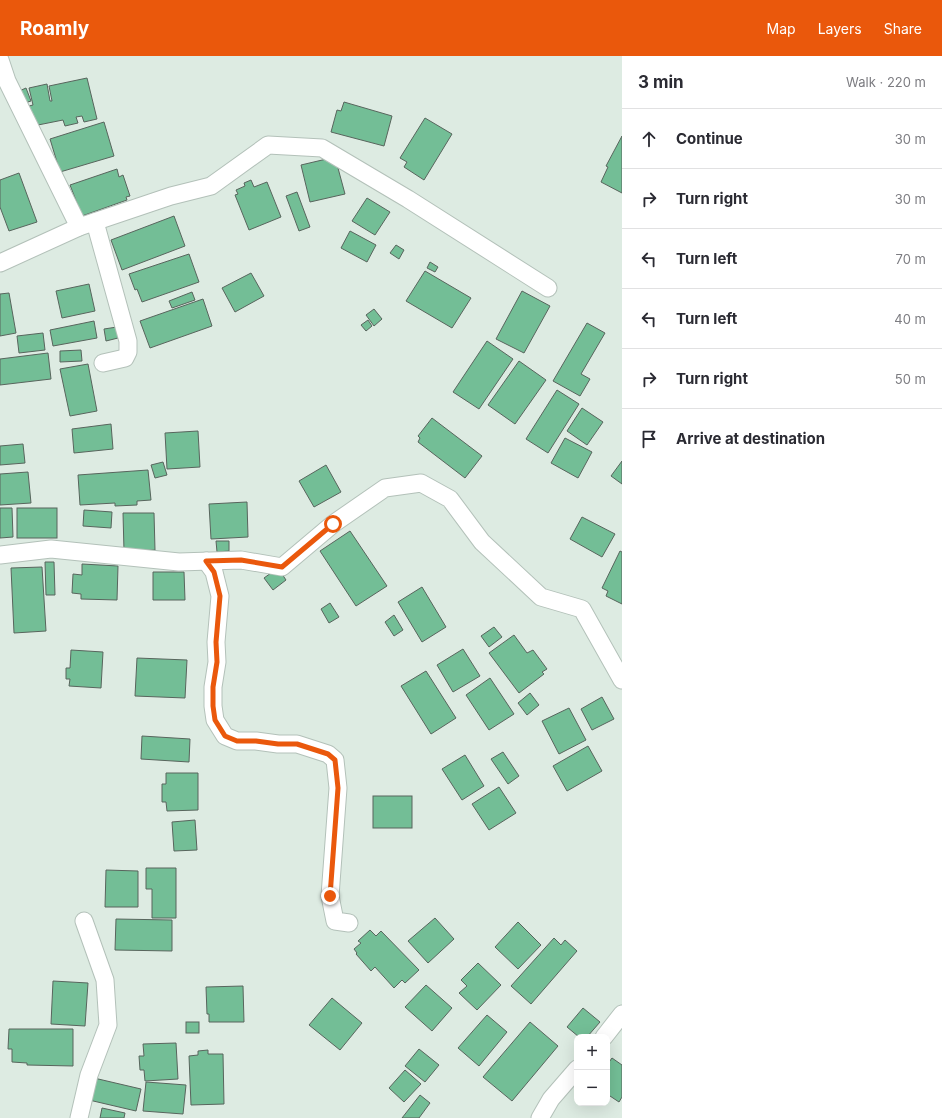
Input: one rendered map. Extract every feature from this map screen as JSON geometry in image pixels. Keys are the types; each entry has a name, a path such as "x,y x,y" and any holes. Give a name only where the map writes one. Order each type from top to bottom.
{"street":[{"path":"0,60 8,81 79,227"},
{"path":"0,263 79,227 170,196 211,186 268,145 322,148 408,199 548,288"},
{"path":"95,222 128,341 128,352 125,358 103,363"},
{"path":"0,555 51,549 179,562 241,560 282,567 333,524 384,488 420,483 450,499 482,542 542,597 582,610 622,680"},
{"path":"206,561 214,572 220,596 216,642 217,662 213,687 215,720 225,736 237,741 297,744 328,754 335,760 338,788 330,896 335,921 349,923"},
{"path":"79,1118 88,1075 108,1024 105,980 84,921"},
{"path":"607,1034 620,1022"},
{"path":"540,1118 551,1099 576,1070"}],"building":[{"path":"87,78 97,119 84,122 82,116 76,117 78,123 65,126 63,120 33,126 29,106 33,105 29,88 47,84 50,101 52,101 49,86"},
{"path":"26,88 31,101 22,104 17,92"},
{"path":"344,102 392,116 384,146 331,132 337,110 341,111"},
{"path":"425,118 452,134 424,180 404,167 407,162 400,158"},
{"path":"104,122 114,156 60,172 50,139"},
{"path":"622,136 622,193 601,182 608,167 606,166"},
{"path":"335,157 345,194 310,202 301,165"},
{"path":"117,169 119,177 123,175 130,196 126,197 127,200 82,216 70,185"},
{"path":"19,173 37,222 9,231 0,207 0,180"},
{"path":"251,180 254,187 267,182 281,217 249,230 235,195 238,194 236,190 245,186 244,183"},
{"path":"297,192 310,227 299,231 286,196"},
{"path":"367,198 390,212 375,235 352,221"},
{"path":"174,216 185,246 122,270 111,240"},
{"path":"350,231 376,245 367,262 341,248"},
{"path":"396,245 404,250 399,259 390,253"},
{"path":"189,254 199,282 142,302 137,289 135,290 129,274"},
{"path":"430,262 438,267 435,272 427,268"},
{"path":"425,271 471,298 452,328 406,301"},
{"path":"251,273 264,296 235,312 222,288"},
{"path":"89,284 95,311 62,318 56,291"},
{"path":"522,291 550,306 524,353 496,339"},
{"path":"192,292 195,300 172,308 169,301"},
{"path":"9,293 16,333 0,336 0,294"},
{"path":"203,299 212,326 150,348 140,321"},
{"path":"374,309 382,319 374,326 366,315"},
{"path":"368,320 372,326 366,331 361,325"},
{"path":"94,321 97,338 53,346 50,330"},
{"path":"587,323 605,333 581,374 590,379 580,396 553,381"},
{"path":"117,327 118,338 106,341 104,329"},
{"path":"43,333 45,350 19,353 17,336"},
{"path":"487,341 513,359 479,409 453,392"},
{"path":"81,350 82,361 60,362 60,351"},
{"path":"48,353 51,379 0,385 0,359"},
{"path":"519,361 546,380 515,424 488,405"},
{"path":"88,364 97,411 70,416 60,369"},
{"path":"557,390 579,404 548,453 526,439"},
{"path":"582,408 603,422 587,445 567,431"},
{"path":"432,418 482,456 465,478 418,442 420,438 418,436"},
{"path":"111,424 113,449 74,453 72,429"},
{"path":"198,431 200,467 167,469 165,433"},
{"path":"565,438 592,452 578,478 551,463"},
{"path":"23,444 25,463 0,465 0,446"},
{"path":"622,461 622,484 611,476"},
{"path":"163,462 167,475 155,478 151,465"},
{"path":"326,465 341,492 314,507 299,481"},
{"path":"148,470 151,500 137,501 137,505 115,506 115,503 80,505 78,475"},
{"path":"28,472 31,503 0,505 0,474"},
{"path":"247,502 248,537 211,539 209,504"},
{"path":"0,508 12,508 13,537 0,538"},
{"path":"17,508 57,508 57,538 17,538"},
{"path":"84,510 112,512 111,528 83,526"},
{"path":"123,513 154,513 155,550 124,551"},
{"path":"582,517 615,534 602,557 570,539"},
{"path":"350,531 387,586 356,606 320,551"},
{"path":"216,541 229,541 229,551 217,552"},
{"path":"620,551 622,552 622,604 606,596 608,591 602,588"},
{"path":"45,562 54,562 55,595 46,595"},
{"path":"82,564 118,566 117,600 81,599 81,594 72,593 73,574 82,575"},
{"path":"42,567 46,631 14,633 11,568"},
{"path":"278,568 286,580 273,590 264,578"},
{"path":"153,572 184,572 185,600 153,600"},
{"path":"422,587 446,627 422,642 398,602"},
{"path":"330,603 339,617 329,623 321,609"},
{"path":"394,615 403,630 394,636 385,622"},
{"path":"494,627 502,637 489,647 481,636"},
{"path":"514,635 527,653 533,650 547,669 542,672 544,674 519,693 489,653"},
{"path":"463,649 480,676 453,692 437,665"},
{"path":"71,650 103,652 101,688 69,686 70,679 66,679 66,668 70,668"},
{"path":"137,658 187,660 185,698 135,696"},
{"path":"426,671 456,718 431,734 401,686"},
{"path":"490,678 514,714 489,730 466,695"},
{"path":"530,693 539,705 527,715 518,703"},
{"path":"602,697 614,719 592,730 581,709"},
{"path":"569,708 586,740 559,754 542,721"},
{"path":"142,736 190,739 189,762 141,759"},
{"path":"588,746 602,771 567,791 553,766"},
{"path":"503,752 519,776 508,784 491,759"},
{"path":"465,755 484,786 462,800 442,769"},
{"path":"166,773 198,773 198,810 167,811 166,802 162,802 162,784 166,784"},
{"path":"499,787 516,813 489,830 472,804"},
{"path":"373,796 412,796 412,828 373,828"},
{"path":"195,820 197,850 174,851 172,822"},
{"path":"146,868 176,868 176,918 152,918 152,889 146,889"},
{"path":"106,870 138,871 138,907 105,907"},
{"path":"435,918 454,939 428,963 408,941"},
{"path":"116,919 172,920 172,951 115,950"},
{"path":"518,922 541,945 518,969 495,947"},
{"path":"370,930 376,936 381,931 419,970 405,983 402,980 394,988 375,967 371,971 356,954 357,953 354,949 361,943 358,941"},
{"path":"554,938 561,945 565,940 577,951 531,1004 511,986"},
{"path":"478,963 501,985 477,1010 459,993 467,986 461,980"},
{"path":"53,981 88,983 85,1026 51,1024"},
{"path":"426,985 452,1008 432,1031 405,1007"},
{"path":"243,986 244,1022 209,1022 209,1014 207,1014 206,987"},
{"path":"332,998 362,1023 340,1050 309,1025"},
{"path":"583,1008 600,1022 590,1034 575,1034 567,1027"},
{"path":"487,1015 507,1032 479,1066 458,1048"},
{"path":"186,1022 199,1022 199,1033 186,1033"},
{"path":"530,1022 558,1046 512,1101 483,1077"},
{"path":"9,1029 73,1029 73,1066 27,1065 27,1063 12,1062 12,1049 8,1049"},
{"path":"176,1043 178,1079 145,1081 144,1070 140,1070 139,1056 144,1056 143,1044"},
{"path":"419,1049 439,1065 425,1082 405,1066"},
{"path":"208,1050 208,1054 223,1054 224,1104 191,1105 189,1056 198,1055 198,1051"},
{"path":"612,1058 622,1065 622,1097 619,1102 610,1096 610,1061"},
{"path":"405,1070 421,1084 404,1102 389,1088"},
{"path":"94,1078 141,1089 136,1111 89,1100"},
{"path":"146,1082 186,1085 183,1114 143,1111"},
{"path":"420,1095 430,1103 419,1118 402,1118"},
{"path":"102,1108 125,1113 124,1118 100,1118"}],"route":[{"path":"330,896 338,788 335,760 328,754 297,744 237,741 225,736 215,720 213,706 213,687 217,662 216,642 220,596 214,572 206,561 241,560 282,567 333,524"}]}
